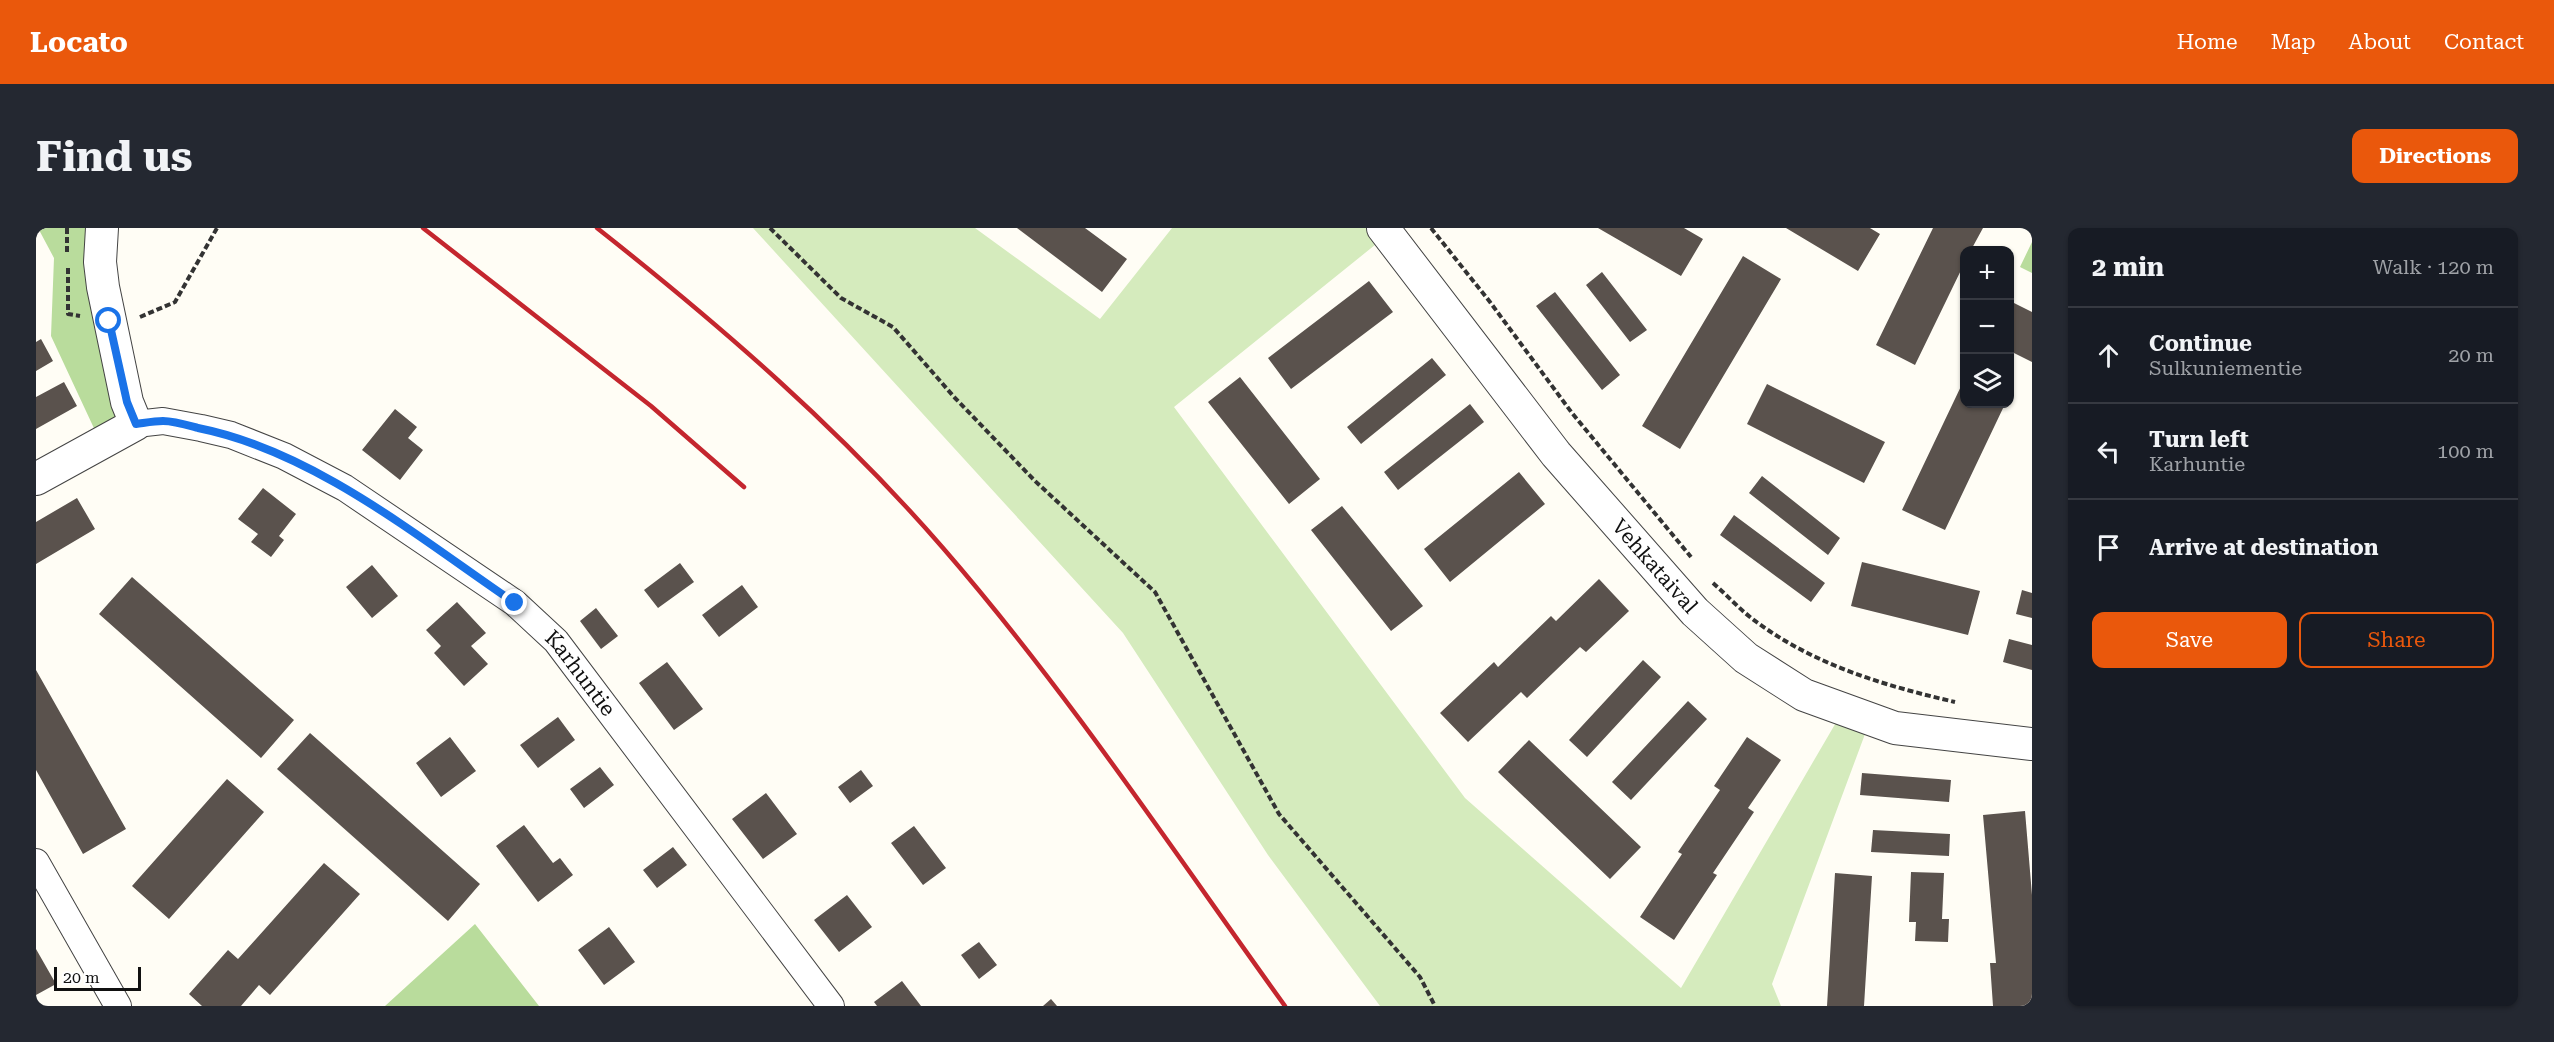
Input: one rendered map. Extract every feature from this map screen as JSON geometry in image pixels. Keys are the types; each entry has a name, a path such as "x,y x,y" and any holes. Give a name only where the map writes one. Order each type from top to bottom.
{"street":[{"path":"36,479 136,424 127,402 103,287 100,262 102,228"},
{"name":"Vehkataival","path":"1383,228 1556,454 1695,612 1746,658 1804,695 1895,728 2032,744"},
{"name":"Karhuntie","path":"136,424 164,421 201,428 231,435 284,456 345,488 515,603 556,641 632,745 831,1006"},
{"path":"36,862 118,1006"}],"path":[{"path":"131,321 175,302 217,228"},
{"path":"770,228 841,298 892,327 955,398 1035,481 1155,592 1279,814 1420,977 1435,1006"},
{"path":"1431,228 1490,302 1572,413 1699,566"},
{"path":"1706,575 1758,623 1816,658 1888,686 1960,703"}],"green space":[{"path":"38,228 96,228 131,423 99,439 51,336 54,258"},
{"path":"753,228 975,228 1100,319 1172,228 1396,228 1174,407 1465,798 1681,988 1841,714 1868,726 1772,984 1781,1006 1380,1006 1268,855 1123,633"},
{"path":"2032,242 2032,273 2020,267"},
{"path":"475,924 539,1006 385,1006"}],"building":[{"path":"1017,228 1085,228 1127,259 1102,292"},
{"path":"1598,228 1684,228 1703,239 1681,276"},
{"path":"1786,228 1870,228 1880,234 1858,271"},
{"path":"1933,228 1983,228 1973,246 1960,246 1960,272 1915,365 1876,345"},
{"path":"1743,256 1781,279 1680,449 1642,426"},
{"path":"1602,272 1647,330 1630,342 1586,285"},
{"path":"1369,281 1393,312 1291,389 1268,358"},
{"path":"1555,292 1620,375 1602,390 1536,306"},
{"path":"2014,303 2032,312 2032,362 2014,353"},
{"path":"41,339 53,361 36,371 36,342"},
{"path":"1432,358 1446,375 1361,444 1347,427"},
{"path":"1240,377 1320,479 1289,504 1208,402"},
{"path":"64,382 77,406 36,429 36,397"},
{"path":"1767,384 1885,442 1864,483 1747,424"},
{"path":"1960,388 1960,408 2003,408 1945,530 1902,510"},
{"path":"1470,404 1484,422 1398,490 1384,472"},
{"path":"395,409 417,427 408,438 423,450 400,480 362,450"},
{"path":"1519,472 1545,504 1450,582 1424,549"},
{"path":"1762,476 1840,538 1828,555 1749,493"},
{"path":"263,488 296,514 279,536 284,540 271,557 251,542 258,534 238,519"},
{"path":"77,498 95,529 36,564 36,522"},
{"path":"1342,506 1423,606 1391,631 1311,530"},
{"path":"1734,515 1825,583 1811,602 1720,535"},
{"path":"1862,562 1980,591 1968,635 1851,606"},
{"path":"680,563 694,582 658,608 644,590"},
{"path":"372,565 398,596 372,618 346,587"},
{"path":"132,577 294,720 261,758 99,614"},
{"path":"1599,579 1629,611 1586,652 1580,647 1527,698 1521,692 1468,742 1440,713 1494,662 1498,667 1551,616 1556,621"},
{"path":"742,585 758,607 719,637 702,615"},
{"path":"2022,590 2032,593 2032,618 2016,614"},
{"path":"457,602 486,633 471,646 488,664 464,686 434,653 441,646 426,630"},
{"path":"596,608 618,636 601,649 580,621"},
{"path":"2009,639 2032,645 2032,670 2003,662"},
{"path":"1643,660 1661,677 1587,757 1569,740"},
{"path":"667,662 703,709 674,730 639,683"},
{"path":"36,670 126,829 83,854 36,770"},
{"path":"1688,701 1707,719 1631,800 1612,782"},
{"path":"558,717 575,740 538,768 520,745"},
{"path":"310,733 480,884 448,921 277,769"},
{"path":"450,737 476,771 441,797 416,763"},
{"path":"1747,737 1781,760 1748,808 1754,812 1713,873 1717,875 1674,940 1640,917 1682,854 1678,852 1720,790 1714,786"},
{"path":"1529,740 1641,847 1610,879 1498,772"},
{"path":"600,767 614,785 584,808 570,789"},
{"path":"861,770 873,786 850,803 838,787"},
{"path":"1862,773 1951,780 1949,802 1860,795"},
{"path":"227,779 264,812 169,919 132,886"},
{"path":"766,793 797,834 763,859 732,819"},
{"path":"2025,811 2032,895 2032,1006 1993,1006 1990,963 1996,963 1983,815"},
{"path":"524,825 553,863 560,858 573,875 538,902 496,846"},
{"path":"914,826 946,868 923,885 891,843"},
{"path":"1873,830 1950,834 1949,856 1871,852"},
{"path":"673,847 687,865 657,888 643,870"},
{"path":"324,863 360,894 270,995 259,985 241,1006 202,1006 189,994 228,950 238,959"},
{"path":"1911,872 1944,873 1942,919 1949,919 1948,942 1915,941 1916,922 1909,922"},
{"path":"1835,873 1872,876 1864,1006 1827,1006"},
{"path":"847,895 872,927 839,952 814,920"},
{"path":"609,927 635,962 604,985 578,950"},
{"path":"979,942 997,965 979,979 961,955"},
{"path":"36,949 56,984 36,995"},
{"path":"902,981 921,1006 877,1006 874,1002"},
{"path":"1051,999 1057,1006 1043,1006"}],"railway":[{"path":"423,228 651,406 744,487"},
{"path":"597,228 688,302 778,380 863,461 943,548 1034,659 1077,716 1285,1006"}],"route":[{"path":"109,321 127,402 136,424 164,421 201,428 231,435 284,456 345,488 515,603"}]}
